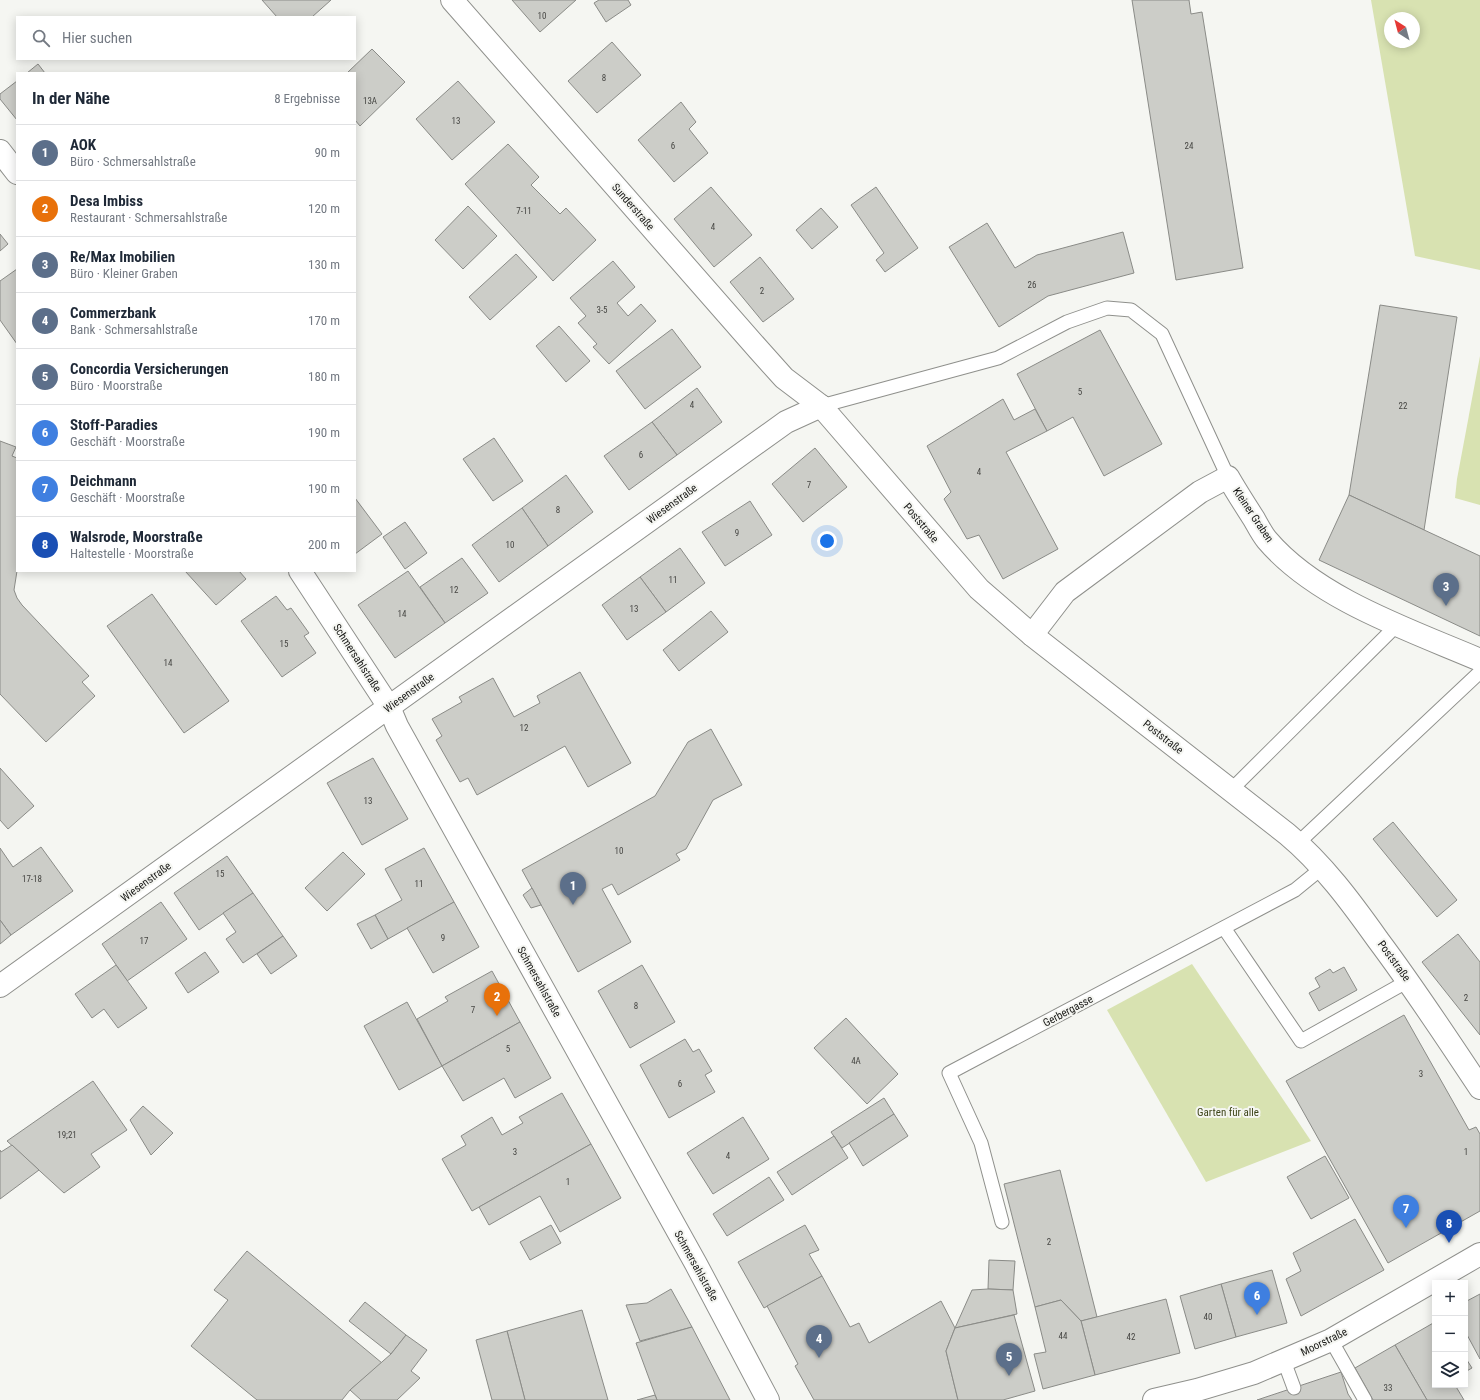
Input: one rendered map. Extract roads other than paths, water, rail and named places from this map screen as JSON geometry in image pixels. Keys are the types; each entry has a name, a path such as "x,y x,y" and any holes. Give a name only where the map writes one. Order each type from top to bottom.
{"street":[{"name":"Sunderstraße","path":"452,0 784,378 821,406"},
{"path":"0,151 16,172"},
{"name":"Poststraße","path":"821,406 978,589 1032,635 1298,843 1347,897 1408,981 1480,1088"},
{"name":"Wiesenstraße","path":"0,986 786,422 821,406"},
{"name":"Kleiner Graben","path":"1032,635 1065,592 1200,492 1228,477 1266,539 1291,564 1321,587 1397,625 1480,660"},
{"name":"Schmersahlstraße","path":"301,572 389,707 404,740 696,1264 768,1400"},
{"name":"Moorstraße","path":"1154,1400 1211,1386 1254,1373 1331,1340 1480,1254"}],"lane":[{"path":"821,406 998,358 1067,322 1107,308 1132,310 1162,334 1228,477"},
{"path":"1231,790 1397,625"},
{"path":"1298,843 1480,672"},
{"name":"Gerbergasse","path":"1002,1222 980,1142 949,1073 1295,890 1322,868"},
{"path":"1224,928 1301,1041 1408,981"},
{"path":"1331,1340 1365,1400"},
{"path":"1284,1361 1294,1388"}],"place":[{"name":"Re/Max Imobilien","path":"1446,606"},
{"name":"AOK","path":"573,905"},
{"name":"Desa Imbiss","path":"497,1016"},
{"name":"Deichmann","path":"1406,1228"},
{"name":"Walsrode, Moorstraße","path":"1449,1243"},
{"name":"Stoff-Paradies","path":"1257,1315"},
{"name":"Commerzbank","path":"819,1358"},
{"name":"Concordia Versicherungen","path":"1009,1376"}],"park label":[{"name":"Garten für alle","path":"1228,1112"}]}
